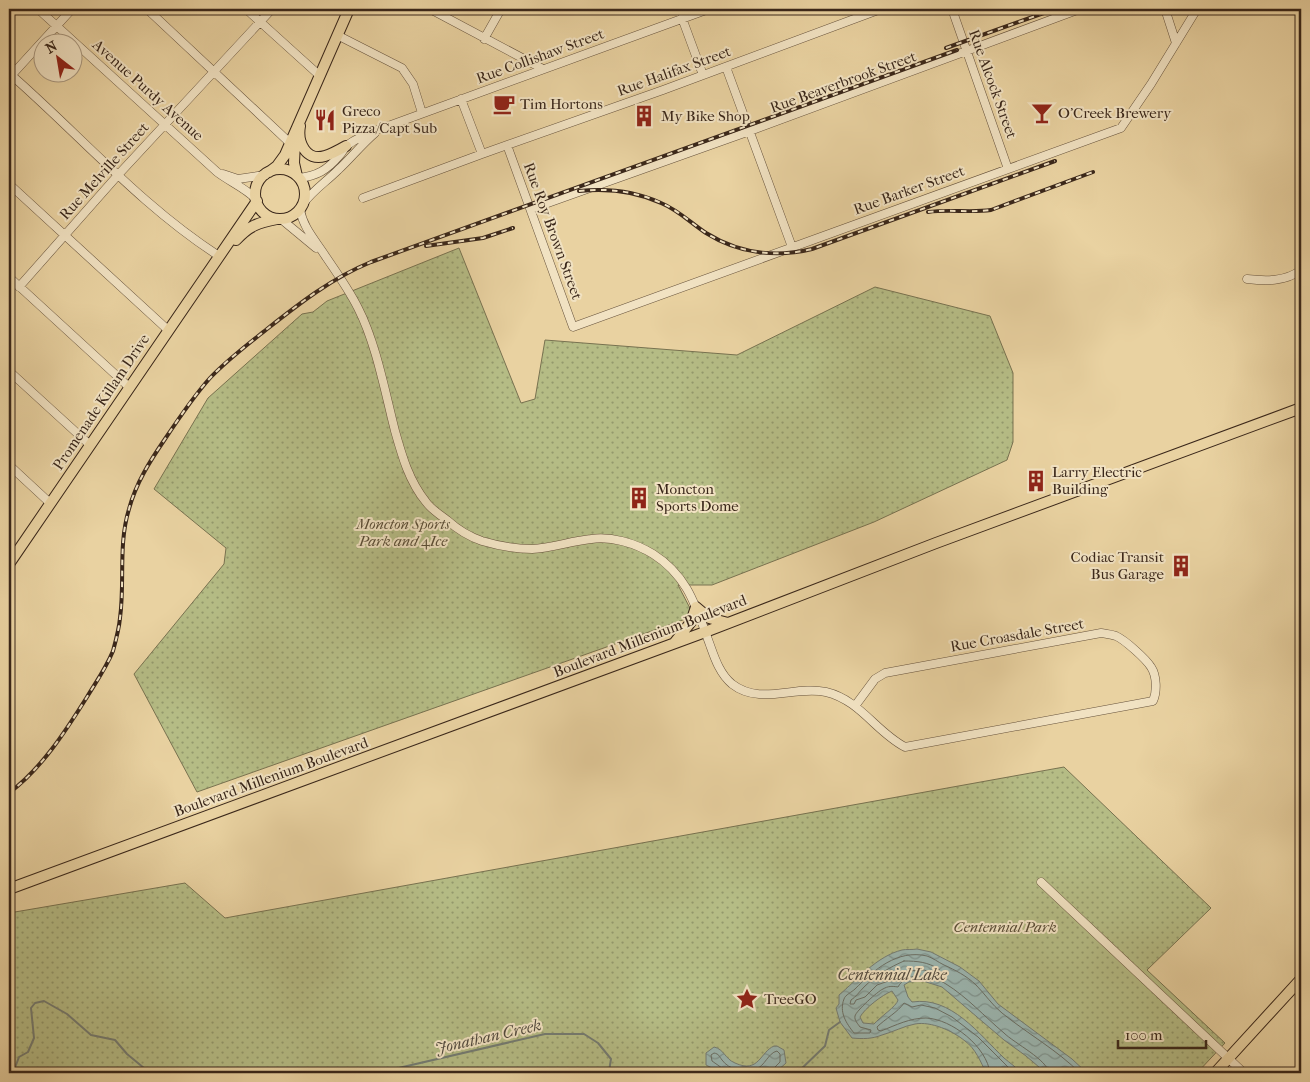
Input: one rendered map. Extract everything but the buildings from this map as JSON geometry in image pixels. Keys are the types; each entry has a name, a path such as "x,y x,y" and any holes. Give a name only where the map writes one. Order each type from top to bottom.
{"main road":[{"path":"303,111 294,147 294,163 305,193 302,206 292,216 279,219 270,217 262,211 256,200 257,186 282,161 303,111 348,9"},
{"path":"300,123 299,134 302,146 306,152 314,157 324,157 346,146"},
{"path":"267,174 282,170 298,177"},
{"name":"Promenade Killam Drive","path":"10,559 90,445 256,200"},
{"name":"Promenade Killam Drive","path":"219,256 249,227 258,223 279,219"},
{"name":"Boulevard Millenium Boulevard","path":"9,889 674,644 936,543 1301,408"},
{"path":"674,644 691,622 696,607 709,618 729,623"},
{"path":"1215,1073 1301,979"}],"street":[{"name":"Avenue Purdy Avenue","path":"38,9 217,172 244,189 256,200"},
{"path":"72,9 10,75 118,175 193,239 219,256"},
{"path":"147,9 290,143"},
{"path":"246,9 320,75"},
{"name":"Rue Melville Street","path":"19,287 118,175 272,9"},
{"path":"430,9 543,69"},
{"path":"484,39 501,9"},
{"name":"Rue Collishaw Street","path":"298,177 316,175 322,172 340,155 346,146 380,128 709,9"},
{"name":"Rue Halifax Street","path":"363,198 881,9"},
{"name":"Rue Alcock Street","path":"952,9 1008,169"},
{"name":"Rue Beaverbrook Street","path":"530,209 968,52 1080,9"},
{"path":"1165,9 1176,43"},
{"name":"Rue Barker Street","path":"573,326 1121,128 1151,84 1197,9"},
{"path":"682,18 703,75"},
{"path":"337,35 402,68 413,84 422,113"},
{"path":"726,67 792,247"},
{"path":"461,99 482,154"},
{"name":"Rue Collishaw Street","path":"302,206 315,189 339,170 359,147 380,128"},
{"name":"Rue Roy Brown Street","path":"507,145 573,326"},
{"name":"Avenue Purdy Avenue","path":"217,172 238,179 267,174"},
{"path":"9,184 168,330"},
{"path":"302,206 307,230 358,307 368,329 405,467 426,504 455,527 479,540 509,548 533,549 593,538 619,540 650,552 668,563 692,595 721,670 732,684 755,694 768,695 794,690 817,691 840,697 855,706"},
{"path":"279,219 327,258"},
{"path":"1247,279 1279,280 1301,270"},
{"path":"9,277 129,387"},
{"path":"9,371 90,445"},
{"path":"9,465 50,503"},
{"name":"Rue Croasdale Street","path":"1101,633 1124,640 1150,665 1154,673 1156,694 1153,701 911,747 905,747 894,742 855,706 875,679 885,673 1101,633"},
{"path":"1041,882 1244,1073"}],"green space":[{"name":"Moncton Sports Park and 4Ice","path":"459,248 521,403 535,399 545,340 737,355 875,287 990,316 1013,373 1013,442 1007,460 874,522 712,585 678,585 694,616 197,792 134,674 224,564 226,548 154,489 208,398 302,314 313,312 327,301"},
{"name":"Centennial Park","path":"1064,767 1211,908 1147,970 1225,1043 1197,1073 9,1073 9,913 185,883 225,918"}],"water":[{"name":"Centennial Lake","path":"917,949 931,952 960,967 979,981 998,1004 1072,1059 1087,1073 1046,1073 942,987 923,981 909,982 904,985 912,1002 926,1002 952,1011 974,1028 1021,1073 986,1073 969,1044 948,1030 935,1025 921,1023 871,1038 852,1038 840,1022 836,1008 839,1004 839,995 884,957 902,950","holes":["892,991 898,1000 874,1024 863,1023 860,1017 862,1013 883,995"]},
{"path":"774,1046 784,1050 786,1063 775,1073 722,1073 706,1065 706,1053 714,1047 735,1063 749,1066 758,1061"}],"waterway":[{"name":"Jonathan Creek","path":"13,1073 19,1057 28,1052 34,1038 31,1008 35,1003 44,1001 67,1014 91,1035 115,1040 127,1054 150,1073"},
{"name":"Jonathan Creek","path":"797,1073 825,1046 829,1030 840,1022"},
{"name":"Jonathan Creek","path":"377,1073 545,1034 584,1034 598,1043 611,1059 610,1073"}],"railway":[{"path":"946,48 1055,9"},
{"path":"9,793 32,772 61,736 101,675 113,651 119,626 126,523 135,490 149,464 186,408 210,378 279,319 330,283 371,262 957,50"},
{"path":"579,191 611,190 651,199 679,213 718,240 757,252 784,253 812,249 1055,161"},
{"path":"928,212 991,210 1093,172"},
{"path":"426,246 483,238 513,228"}],"place":[{"name":"Tim Hortons","path":"504,104"},
{"name":"O'Creek Brewery","path":"1042,113"},
{"name":"My Bike Shop","path":"644,116"},
{"name":"Greco Pizza/Capt Sub","path":"325,120"},
{"name":"Larry Electric Building","path":"1036,481"},
{"name":"Moncton Sports Dome","path":"639,498"},
{"name":"Codiac Transit Bus Garage","path":"1181,566"},
{"name":"TreeGO","path":"747,999"}]}
